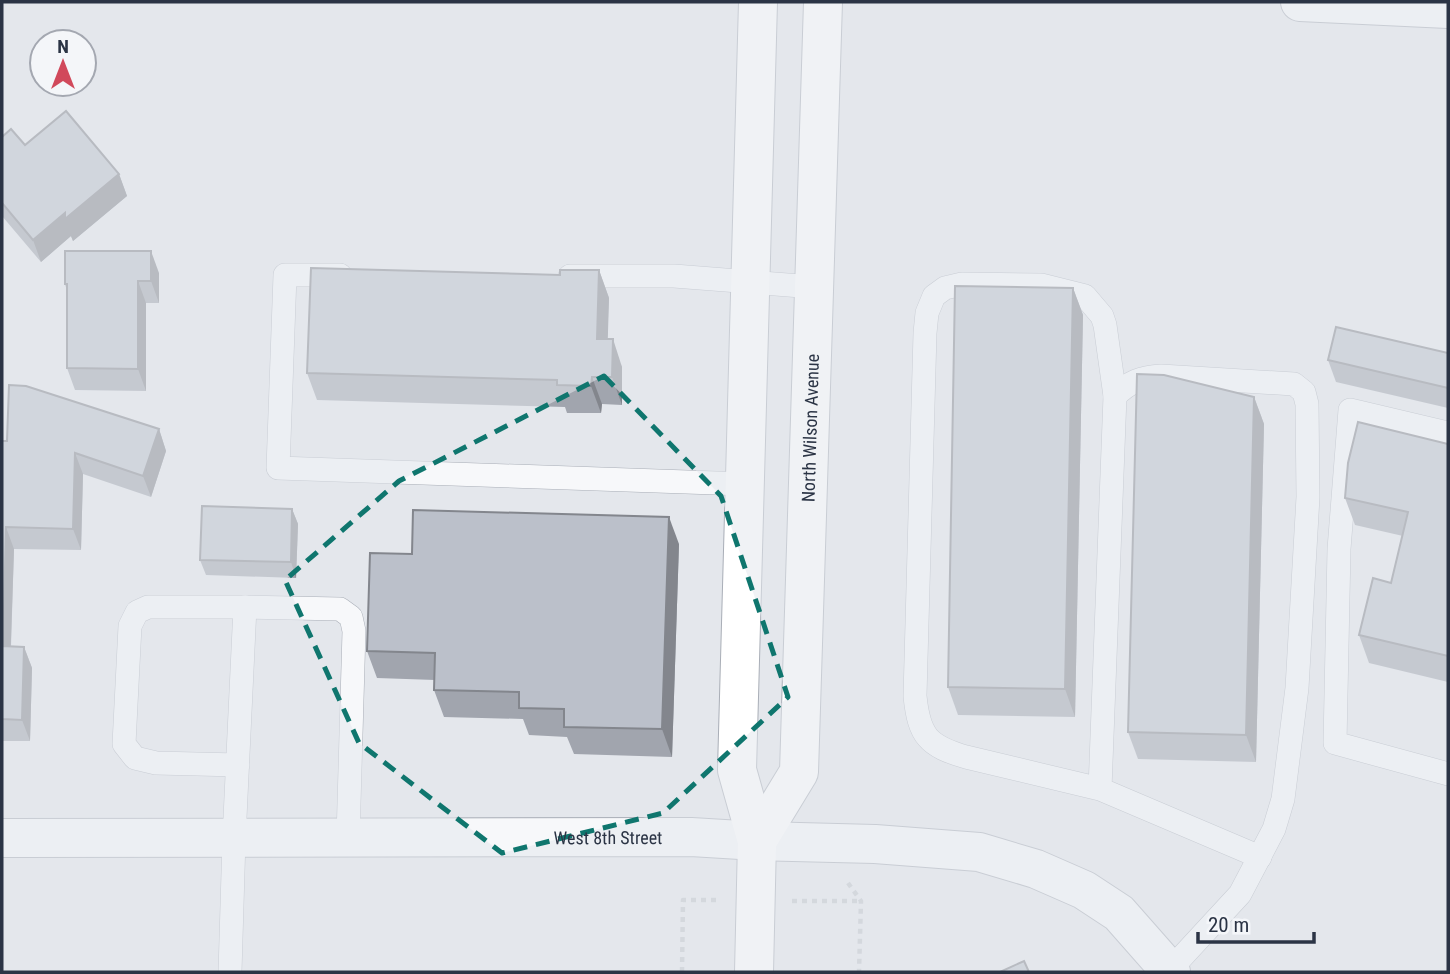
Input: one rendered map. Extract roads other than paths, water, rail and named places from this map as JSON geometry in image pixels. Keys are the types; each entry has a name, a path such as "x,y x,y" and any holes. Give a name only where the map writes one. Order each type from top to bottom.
{"main road":[{"path":"754,972 757,841 737,770 758,2"},
{"name":"North Wilson Avenue","path":"757,841 799,772 823,2"}],"street":[{"path":"1300,2 1396,4 1448,9"},
{"name":"West 8th Street","path":"2,838 691,837 875,844 979,852 1036,869 1084,890 1119,913 1170,972"}],"lane":[{"path":"355,275 285,275 278,468 745,484"},
{"path":"549,276 674,276 814,287"},
{"path":"1100,789 1115,396 1102,316 1085,296 1041,285 962,284 945,288 934,296 927,313 925,333 915,696 917,718 926,737 945,751 1100,789 1260,857"},
{"path":"1115,396 1127,384 1144,377 1161,376 1294,384 1304,392 1307,404 1308,497 1297,688 1283,799 1273,829 1240,894 1170,972"},
{"path":"1448,433 1350,410 1339,549 1335,743 1448,774"},
{"path":"237,765 156,763 135,758 124,744 130,626 137,612 148,607 340,609 351,617 354,631 348,838"},
{"path":"230,972 245,607"}]}
